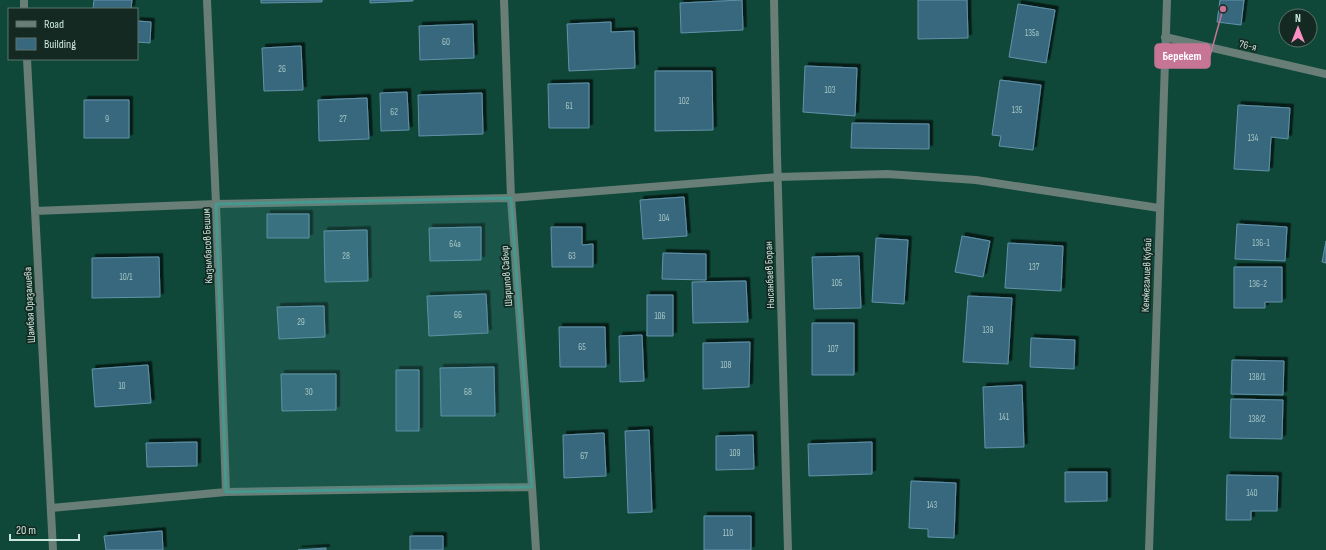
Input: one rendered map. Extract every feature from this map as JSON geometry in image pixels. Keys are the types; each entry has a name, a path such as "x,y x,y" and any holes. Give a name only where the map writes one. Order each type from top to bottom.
{"street":[{"name":"Кызылбасов Бешим","path":"207,0 226,492"},
{"name":"Шарипов Сабыр","path":"504,0 511,198 536,550"},
{"name":"Нысанбаев Боран","path":"774,0 788,550"},
{"name":"Кенжегалиев Кубай","path":"1149,550 1166,0"},
{"name":"76-я","path":"1166,37 1326,74"},
{"name":"Шамбая Оразалиева","path":"27,60 53,550"},
{"path":"35,211 216,204 511,198 778,177 886,174 976,180 1159,208"},
{"path":"51,508 226,492 532,487"}],"highlighted area":[{"path":"511,198 532,487 226,492 216,204"}],"building":[{"path":"94,0 132,0 131,8 93,8"},
{"path":"261,0 322,0 322,2 261,3"},
{"path":"370,0 413,0 413,1 370,3"},
{"path":"742,0 743,30 681,33 680,3"},
{"path":"918,0 967,0 968,38 918,39"},
{"path":"1220,0 1244,0 1241,25 1217,22"},
{"path":"1018,4 1055,10 1046,63 1009,57"},
{"path":"138,21 151,22 150,43 138,42"},
{"path":"611,22 611,32 634,31 635,68 569,71 567,24"},
{"path":"473,24 474,58 420,60 419,26"},
{"path":"301,46 303,90 264,91 262,48"},
{"path":"805,66 857,68 855,116 803,112"},
{"path":"655,71 712,71 713,130 655,131"},
{"path":"1000,80 1041,85 1033,150 999,146 1001,136 992,135"},
{"path":"589,83 589,128 549,128 548,84"},
{"path":"407,92 409,130 381,131 380,93"},
{"path":"482,93 483,134 419,136 418,95"},
{"path":"367,98 369,139 319,141 318,100"},
{"path":"84,100 129,100 129,138 84,138"},
{"path":"1238,105 1290,108 1288,139 1271,137 1269,171 1234,169"},
{"path":"852,123 929,124 929,149 851,148"},
{"path":"684,197 687,236 643,239 640,200"},
{"path":"267,214 309,214 309,238 267,238"},
{"path":"1237,224 1287,227 1285,261 1235,259"},
{"path":"481,227 481,260 430,261 429,228"},
{"path":"551,227 582,227 582,245 593,244 593,267 552,267"},
{"path":"367,230 368,281 325,282 324,231"},
{"path":"962,236 990,241 983,277 955,272"},
{"path":"876,238 908,240 904,304 872,302"},
{"path":"1326,241 1326,263 1322,262"},
{"path":"1008,243 1063,246 1061,291 1005,288"},
{"path":"663,253 706,254 706,280 662,279"},
{"path":"859,256 861,308 814,309 812,257"},
{"path":"159,257 160,297 92,298 92,258"},
{"path":"1234,267 1282,267 1282,302 1265,302 1265,308 1234,308"},
{"path":"746,281 748,322 693,323 692,282"},
{"path":"486,294 488,333 429,336 427,296"},
{"path":"647,295 673,295 673,336 647,336"},
{"path":"968,296 1012,298 1008,364 963,362"},
{"path":"324,306 325,337 279,339 277,307"},
{"path":"812,323 854,323 854,375 812,375"},
{"path":"559,327 605,327 606,367 560,367"},
{"path":"642,335 644,381 620,382 619,336"},
{"path":"1031,338 1075,340 1074,369 1030,367"},
{"path":"750,342 749,387 703,389 703,343"},
{"path":"1232,360 1284,361 1283,395 1231,394"},
{"path":"148,365 151,403 95,407 92,369"},
{"path":"494,367 495,416 441,416 440,368"},
{"path":"396,370 419,370 419,431 396,431"},
{"path":"281,374 336,374 336,410 282,411"},
{"path":"1022,385 1024,447 985,448 983,387"},
{"path":"1231,399 1283,400 1282,439 1230,438"},
{"path":"649,430 652,512 628,513 625,431"},
{"path":"604,433 606,476 564,478 563,435"},
{"path":"753,435 754,469 716,470 716,436"},
{"path":"197,442 197,466 147,467 146,443"},
{"path":"872,442 872,474 809,476 808,444"},
{"path":"1065,472 1107,472 1107,501 1065,502"},
{"path":"1227,475 1278,476 1277,511 1251,511 1251,520 1226,520"},
{"path":"911,481 956,483 954,538 928,537 928,529 909,528"},
{"path":"704,516 751,516 751,550 704,550"},
{"path":"162,531 163,550 106,550 104,536"},
{"path":"410,536 443,536 443,550 410,550"},
{"path":"326,548 326,550 298,550"}],"place":[{"name":"Берекет","path":"1223,9"}]}
